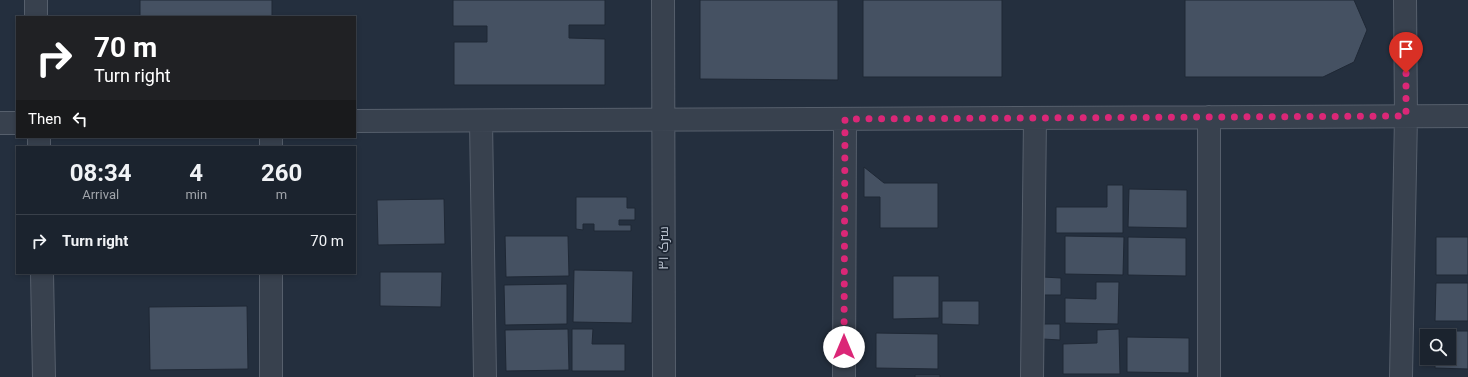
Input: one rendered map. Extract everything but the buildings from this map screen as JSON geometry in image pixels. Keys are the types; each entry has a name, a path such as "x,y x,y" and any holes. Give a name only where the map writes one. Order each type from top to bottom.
{"street":[{"path":"36,0 36,16"},
{"name":"سرک ۳۱","path":"663,0 664,377"},
{"path":"1401,377 1406,116 1405,0"},
{"path":"356,121 1468,116"},
{"path":"1209,377 1210,117"},
{"path":"1032,377 1035,118"},
{"path":"844,377 845,119"},
{"path":"481,121 485,377"},
{"path":"0,123 16,123"},
{"path":"42,274 44,377"},
{"path":"271,274 271,377"}],"route":[{"path":"844,347 845,119 1406,116 1406,73"}]}
